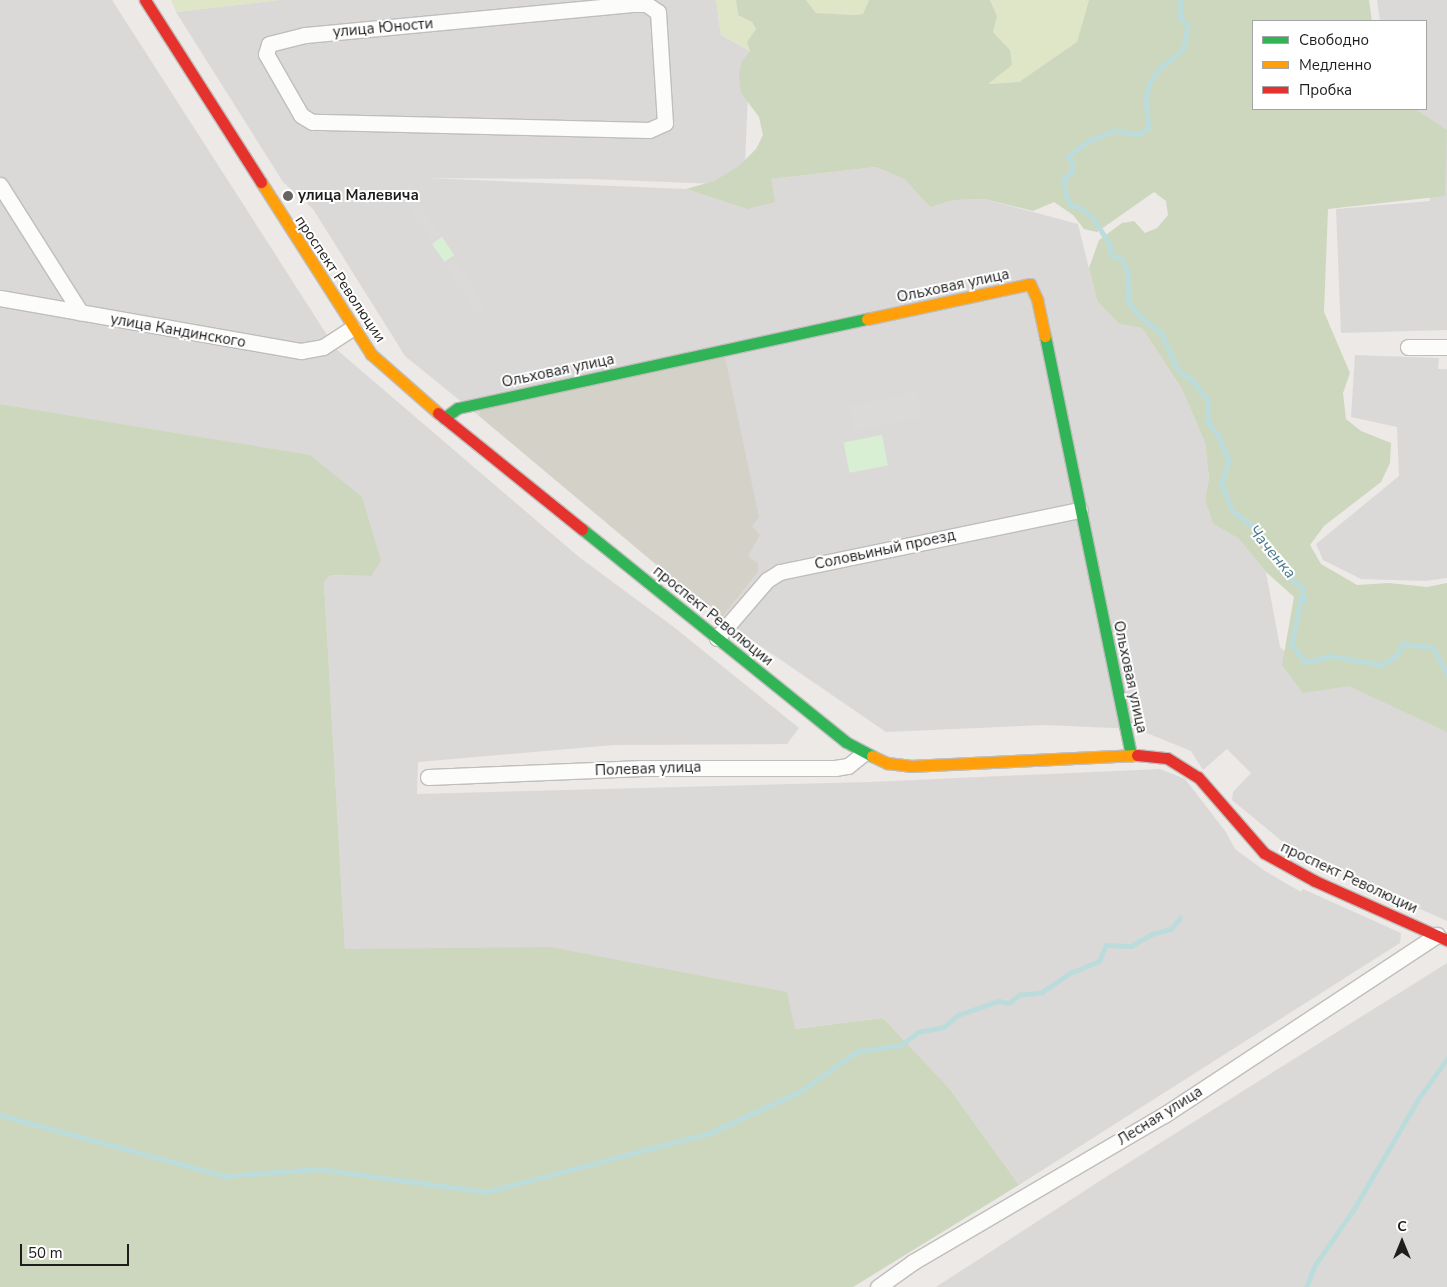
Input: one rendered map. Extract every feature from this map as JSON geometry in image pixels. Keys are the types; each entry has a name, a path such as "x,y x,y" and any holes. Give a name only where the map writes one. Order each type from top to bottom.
{"street":[{"name":"проспект Революции","path":"145,0 352,328 371,354 444,418 864,754 887,763 910,766 1131,755 1167,758 1183,765 1198,777 1264,853 1285,867 1442,938"},
{"name":"улица Юности","path":"636,4 653,7 658,12 665,123 649,130 580,127 312,122 301,115 269,60 266,49 269,44 305,35 636,4"},
{"path":"0,185 81,313"},
{"name":"Ольховая улица","path":"444,418 458,408 1030,284 1037,299 1131,755"},
{"name":"улица Кандинского","path":"0,298 302,351 323,347 352,328"},
{"path":"1408,347 1447,347"},
{"name":"Соловьиный проезд","path":"717,638 772,574 1080,510"},
{"name":"Полевая улица","path":"428,778 656,767 835,768 848,766 864,754"},
{"name":"Лесная улица","path":"878,1287 914,1262 1164,1115 1442,938"}],"shaded area":[{"path":"0,0 112,0 336,349 579,557 675,628 799,728 787,744 614,745 418,762 417,794 870,782 1160,769 1185,779 1226,832 1235,849 1265,871 1301,892 1303,889 1401,933 1400,943 1019,1185 949,1088 883,1018 794,1029 345,949 324,582 331,575 371,576 309,455 0,404"},
{"path":"279,0 716,0 721,35 750,51 744,185 591,179 426,178 686,189 747,209 771,179 876,167 904,179 930,207 954,200 984,199 1078,224 1097,301 1119,324 1142,328 1182,389 1205,443 1209,479 1205,500 1213,524 1239,539 1266,572 1280,647 1303,667 1447,720 1447,921 1317,863 1283,842 1232,800 1233,792 1251,773 1227,749 1203,770 1191,751 1137,729 1044,725 886,732 721,619 758,572 480,409 479,416 405,356 313,209 283,182 176,12"},
{"path":"1377,0 1447,0 1447,330 1341,333 1336,209 1430,201 1426,152 1406,110 1427,110 1427,20 1380,20"},
{"path":"409,187 439,234 430,240 400,193"},
{"path":"455,259 486,307 476,313 445,266"},
{"path":"1355,355 1439,358 1438,369 1447,369 1447,578 1425,581 1361,579 1323,560 1316,544 1399,476 1397,427 1351,417"},
{"path":"725,357 759,517 752,526 760,535 748,556 758,563 758,572 721,619 479,416 480,409"},
{"path":"917,392 922,416 854,431 849,407"},
{"path":"1447,963 1447,1287 936,1287 1109,1175"}],"green space":[{"path":"171,0 279,0 176,12"},
{"path":"716,0 736,0 738,15 752,22 756,30 750,51 721,35"},
{"path":"736,0 806,0 816,13 855,15 863,14 869,0 990,0 997,16 993,32 1010,50 1012,65 988,84 1019,82 1077,42 1089,0 1369,0 1372,20 1252,20 1252,110 1417,110 1447,130 1445,196 1328,209 1324,312 1350,373 1343,393 1346,419 1361,431 1391,443 1390,463 1381,482 1324,526 1310,545 1321,564 1357,585 1389,583 1427,587 1447,583 1447,732 1349,686 1303,693 1282,665 1294,597 1266,572 1239,539 1213,524 1205,500 1209,478 1205,443 1182,389 1142,328 1119,324 1097,301 1089,268 1099,240 1122,223 1134,221 1145,233 1157,228 1168,215 1166,201 1154,192 1097,232 1084,229 1073,215 1054,202 1033,211 984,199 954,200 930,207 904,179 876,167 771,179 775,202 747,209 686,189 714,181 739,166 756,149 763,135 759,117 741,93 739,77 741,63 750,51 747,42 756,29 752,22 738,15"},
{"path":"806,0 869,0 863,14 855,15 816,13"},
{"path":"990,0 1089,0 1077,42 1019,82 987,84 1005,44 993,32 997,16"},
{"path":"442,237 454,255 444,262 432,244"},
{"path":"0,404 310,455 362,497 381,561 371,576 331,575 324,582 345,949 550,947 787,992 795,1029 883,1018 949,1088 1019,1185 853,1287 0,1287"},
{"path":"882,435 888,465 850,473 844,442"}],"waterway":[{"name":"Чаченка","path":"1181,0 1180,17 1188,26 1184,49 1159,70 1150,83 1146,98 1149,128 1139,135 1114,131 1088,142 1068,157 1073,163 1072,173 1064,178 1066,194 1071,205 1081,208 1094,219 1111,246 1111,254 1123,260 1128,274 1129,303 1140,316 1162,334 1178,370 1191,379 1208,399 1208,422 1218,435 1229,461 1222,484 1232,510 1259,531 1286,574 1302,587 1305,601 1301,598 1292,645 1306,662 1332,656 1382,665 1396,656 1403,644 1433,647 1447,673"},
{"path":"0,1115 225,1176 319,1169 486,1192 710,1133 799,1092 858,1051 901,1045 918,1032 944,1027 958,1015 999,1001 1009,1003 1019,995 1042,992 1070,973 1099,961 1106,945 1131,946 1152,934 1171,929 1180,918"},
{"path":"1306,1287 1315,1265 1352,1212 1419,1098 1447,1059"}],"traffic: fast":[{"path":"444,418 458,408 867,319"},
{"path":"1045,336 1131,755"},
{"path":"582,529 846,742 872,756"}],"traffic: slow":[{"path":"261,182 371,354 438,413"},
{"path":"867,319 1030,284 1037,299 1045,336"},
{"path":"872,756 887,763 910,766 1137,755"}],"traffic: jam":[{"path":"145,0 261,182"},
{"path":"438,413 582,529"},
{"path":"1137,755 1167,758 1198,777 1264,853 1315,881 1447,940"}],"place":[{"name":"улица Малевича","path":"288,196"}]}
